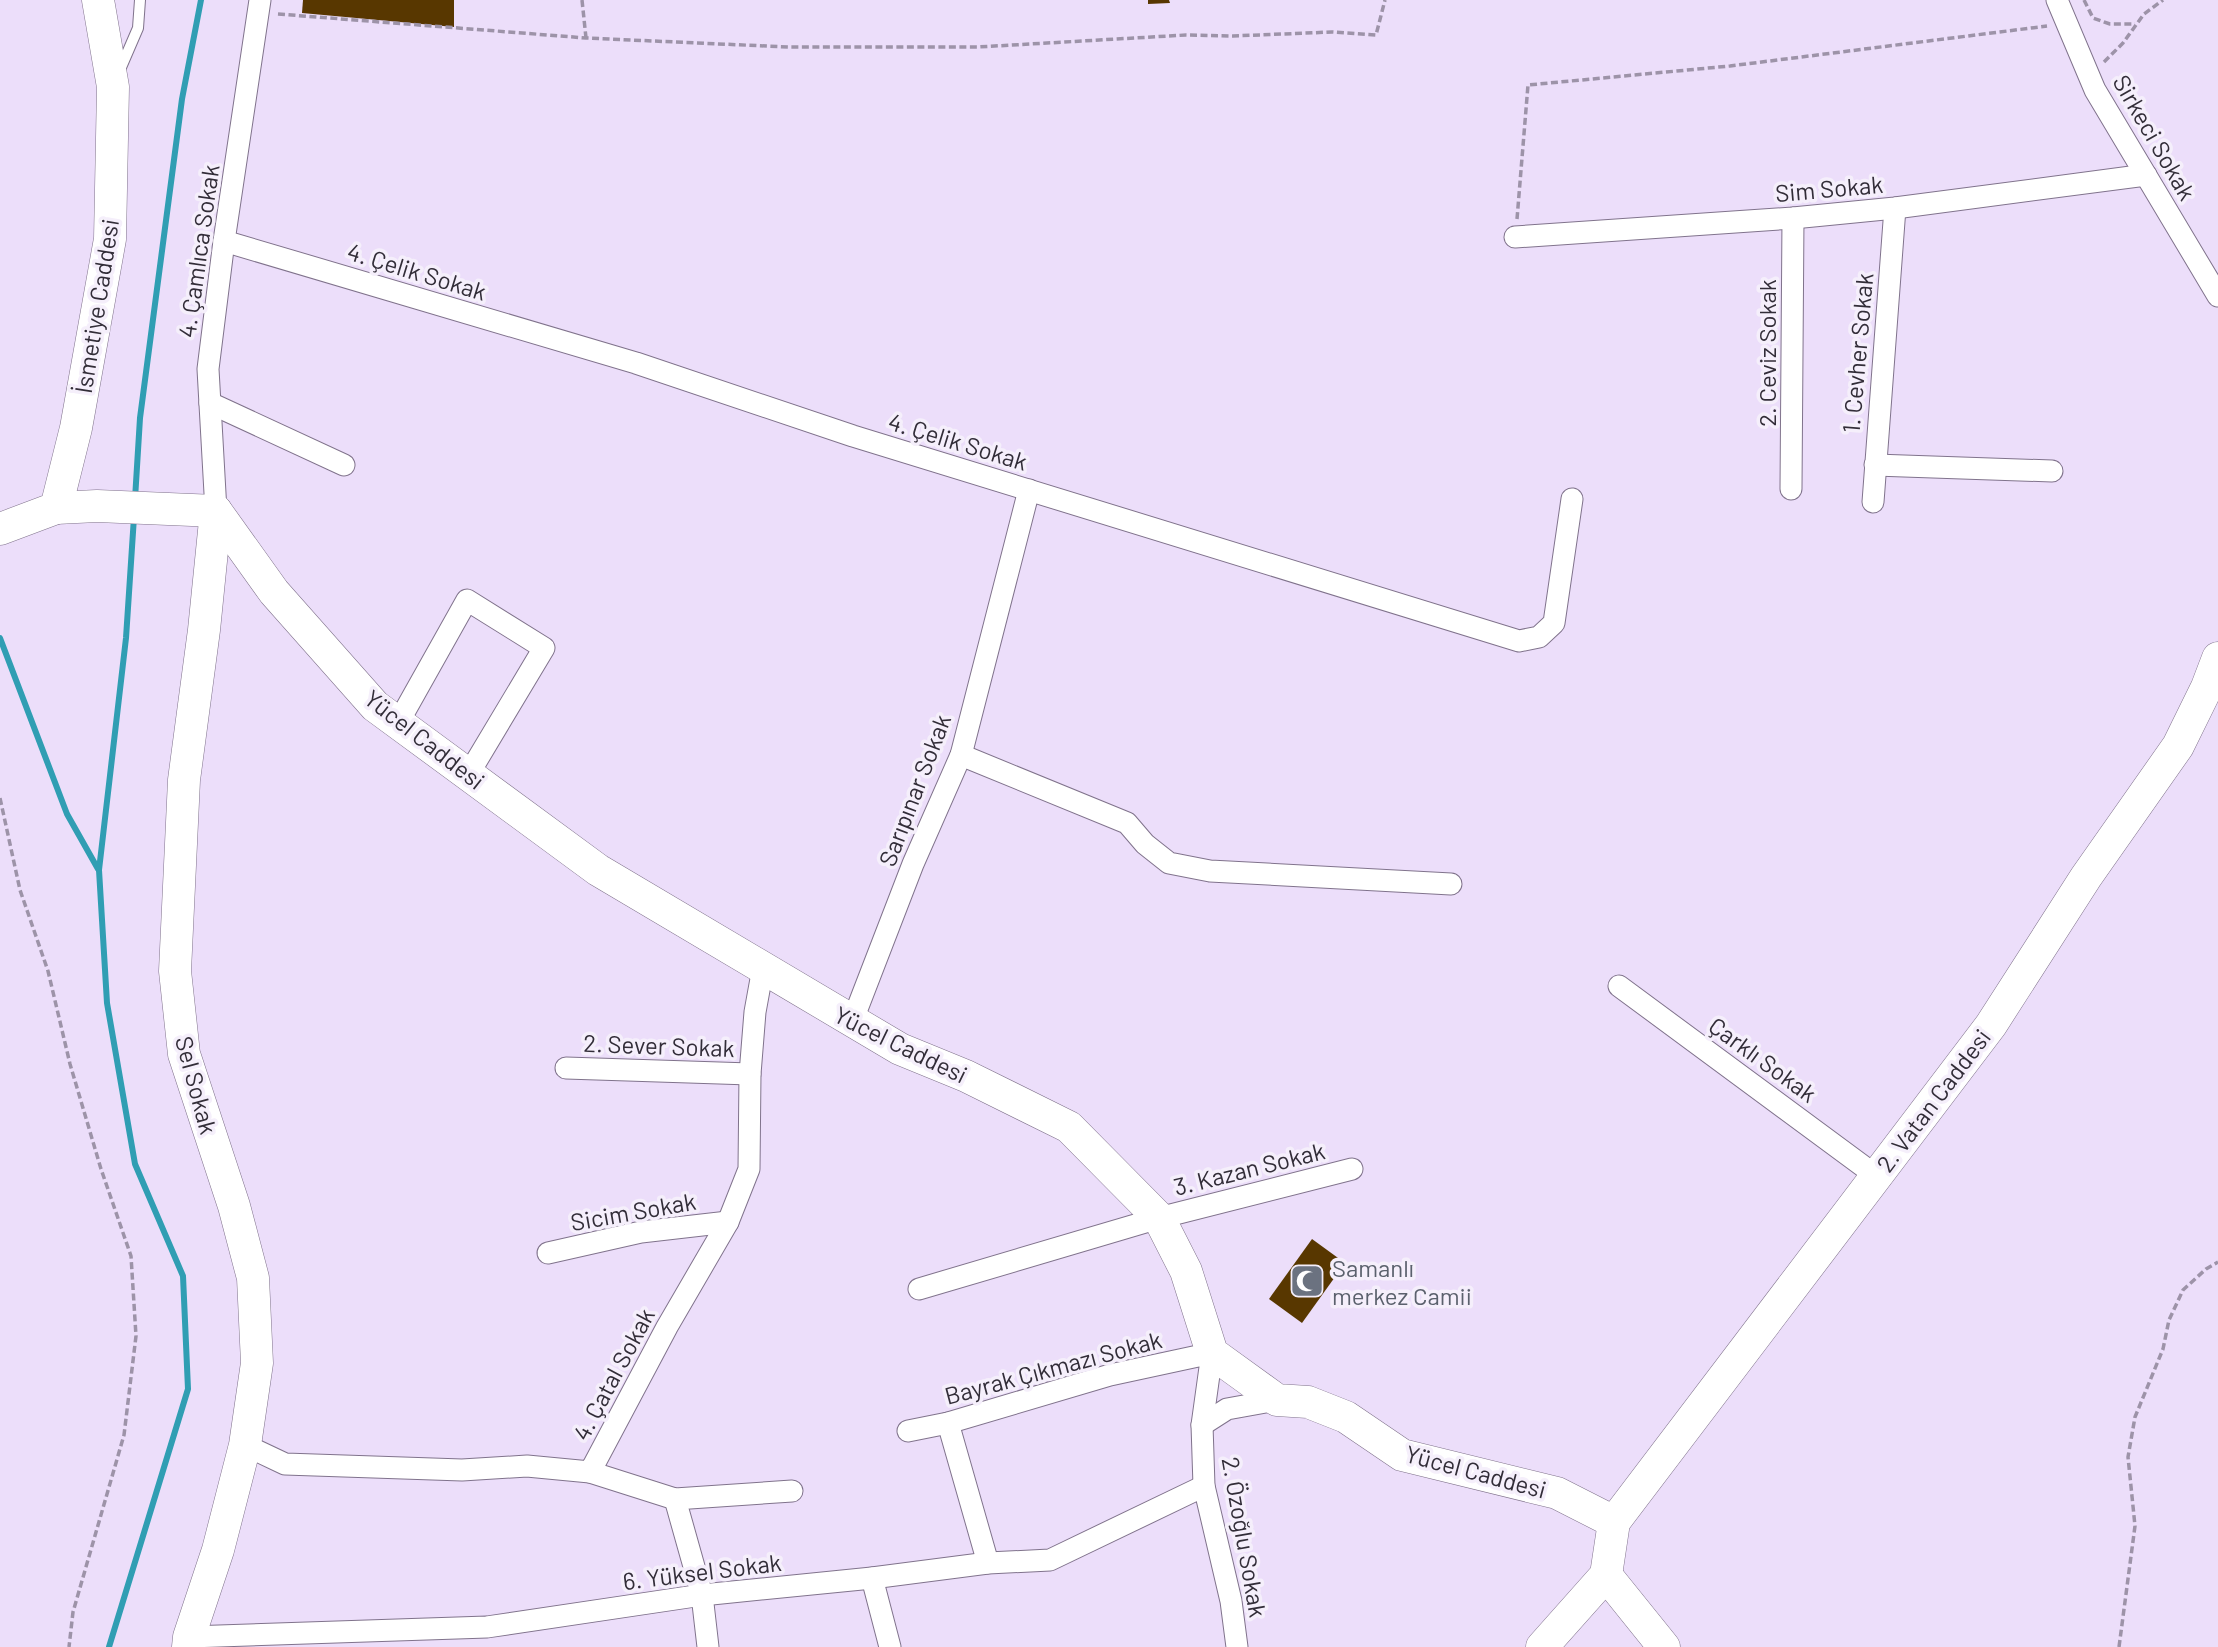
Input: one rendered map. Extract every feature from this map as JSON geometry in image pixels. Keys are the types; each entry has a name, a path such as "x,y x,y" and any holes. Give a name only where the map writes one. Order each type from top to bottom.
{"main road":[{"name":"İsmetiye Caddesi","path":"56,508 76,428 110,239 113,87 97,0"},
{"path":"0,529 56,508 97,506 203,510"},
{"name":"Yücel Caddesi","path":"203,510 374,706 598,870 900,1049 966,1076 1069,1127 1159,1218 1186,1271 1212,1353"},
{"name":"Sel Sokak","path":"188,1642 218,1550 245,1445 257,1363 253,1278 234,1206 184,1054 175,971 184,780 204,630 203,510"},
{"name":"2. Vatan Caddesi","path":"1614,1522 1991,1025 2086,877 2178,747 2218,658"},
{"path":"1212,1353 1277,1400"},
{"name":"Yücel Caddesi","path":"1277,1400 1308,1402 1346,1417 1402,1455 1557,1493 1614,1522"},
{"path":"1542,1647 1606,1575 1614,1522"},
{"path":"1606,1575 1664,1647"}],"street":[{"name":"Sirkeci Sokak","path":"2057,0 2095,90 2218,296"},
{"name":"4. Çamlıca Sokak","path":"203,510 210,403 208,369 224,241 260,6"},
{"name":"Sim Sokak","path":"1515,237 1793,218 1895,208 2146,175"},
{"name":"1. Cevher Sokak","path":"1873,502 1895,208"},
{"name":"2. Ceviz Sokak","path":"1791,489 1793,218"},
{"name":"4. Çelik Sokak","path":"224,241 636,363 853,436 1519,641 1539,637 1554,623 1572,499"},
{"path":"210,403 344,465"},
{"path":"1875,465 2052,471"},
{"name":"Sarıpınar Sokak","path":"852,1022 913,864 961,755 1030,490"},
{"path":"398,723 467,600 544,648 468,775"},
{"path":"961,755 1127,823 1145,844 1169,863 1210,871 1451,884"},
{"name":"4. Çatal Sokak","path":"245,1445 285,1464 462,1470 527,1466 590,1472 667,1327 728,1222 749,1169 750,1074 755,1012 764,968"},
{"name":"Çarklı Sokak","path":"1619,986 1875,1175"},
{"name":"2. Sever Sokak","path":"566,1069 750,1074"},
{"name":"3. Kazan Sokak","path":"919,1289 1159,1218 1352,1169"},
{"name":"Sicim Sokak","path":"548,1253 641,1232 728,1222"},
{"name":"Bayrak Çıkmazı Sokak","path":"908,1431 948,1423 1110,1374 1212,1353"},
{"name":"2. Özoğlu Sokak","path":"1212,1353 1202,1425 1204,1486 1231,1601 1237,1647"},
{"path":"1202,1425 1227,1409 1277,1400"},
{"path":"948,1423 988,1563"},
{"path":"590,1472 675,1499 792,1491"},
{"name":"6. Yüksel Sokak","path":"188,1642 487,1627 702,1595 988,1563 1050,1560 1204,1486"},
{"path":"675,1499 702,1595 708,1647"},
{"path":"872,1578 890,1647"}],"lane":[{"path":"113,87 138,28 140,0"}],"path":[{"path":"582,0 586,38"},
{"path":"260,6 586,38 788,47 978,47 1186,35 1332,32 1376,35 1385,0"},
{"path":"2084,0 2093,18 2110,24 2135,24"},
{"path":"2088,72 2106,61 2144,14 2163,0"},
{"path":"1515,237 1528,85 1730,66 2067,23"},
{"path":"0,798 20,890 48,971 70,1064 101,1169 131,1256 136,1336 124,1435 73,1612 69,1647"},
{"path":"2119,1647 2135,1526 2129,1457 2135,1417 2163,1349 2169,1320 2183,1290 2218,1262"}],"building":[{"path":"303,0 454,0 454,27 302,13"},
{"path":"1148,0 1169,0 1170,3 1148,4"},
{"name":"Samanlı merkez Camii","path":"1312,1239 1345,1263 1302,1323 1269,1299"}],"waterway":[{"path":"135,499 140,418 182,99 201,0"},
{"path":"109,1647 188,1389 183,1276 135,1164 107,1003 99,870 126,638 134,517"},
{"path":"0,638 67,814 98,869"}],"place":[{"name":"Samanlı merkez Camii","path":"1307,1281"}]}
